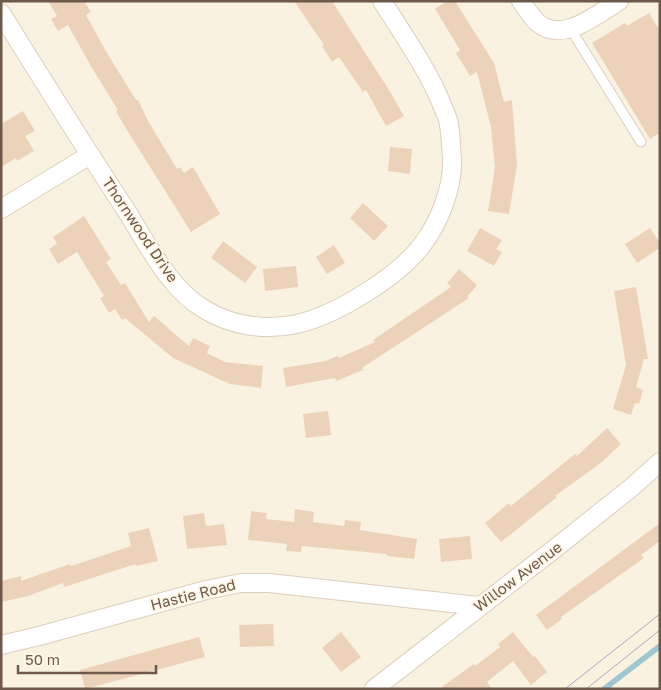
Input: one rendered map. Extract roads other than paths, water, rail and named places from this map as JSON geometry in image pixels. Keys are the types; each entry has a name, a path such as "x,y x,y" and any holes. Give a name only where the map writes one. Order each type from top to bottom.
{"street":[{"path":"521,1 539,24 552,30 570,28 619,1"},
{"name":"Thornwood Drive","path":"1,14 157,259 178,288 203,309 232,323 265,327 297,324 328,313 363,294 405,262 422,246 436,224 447,197 452,162 448,120 431,80 385,2"},
{"path":"1,209 90,155"},
{"name":"Willow Avenue","path":"374,689 479,606 554,550 660,462"},
{"name":"Hastie Road","path":"1,645 206,590 240,583 269,583 479,606"}],"lane":[{"path":"570,28 642,142"}],"waterway":[{"path":"604,689 660,646"}],"tram line":[{"path":"565,689 660,614"},
{"path":"586,689 660,630"}]}
